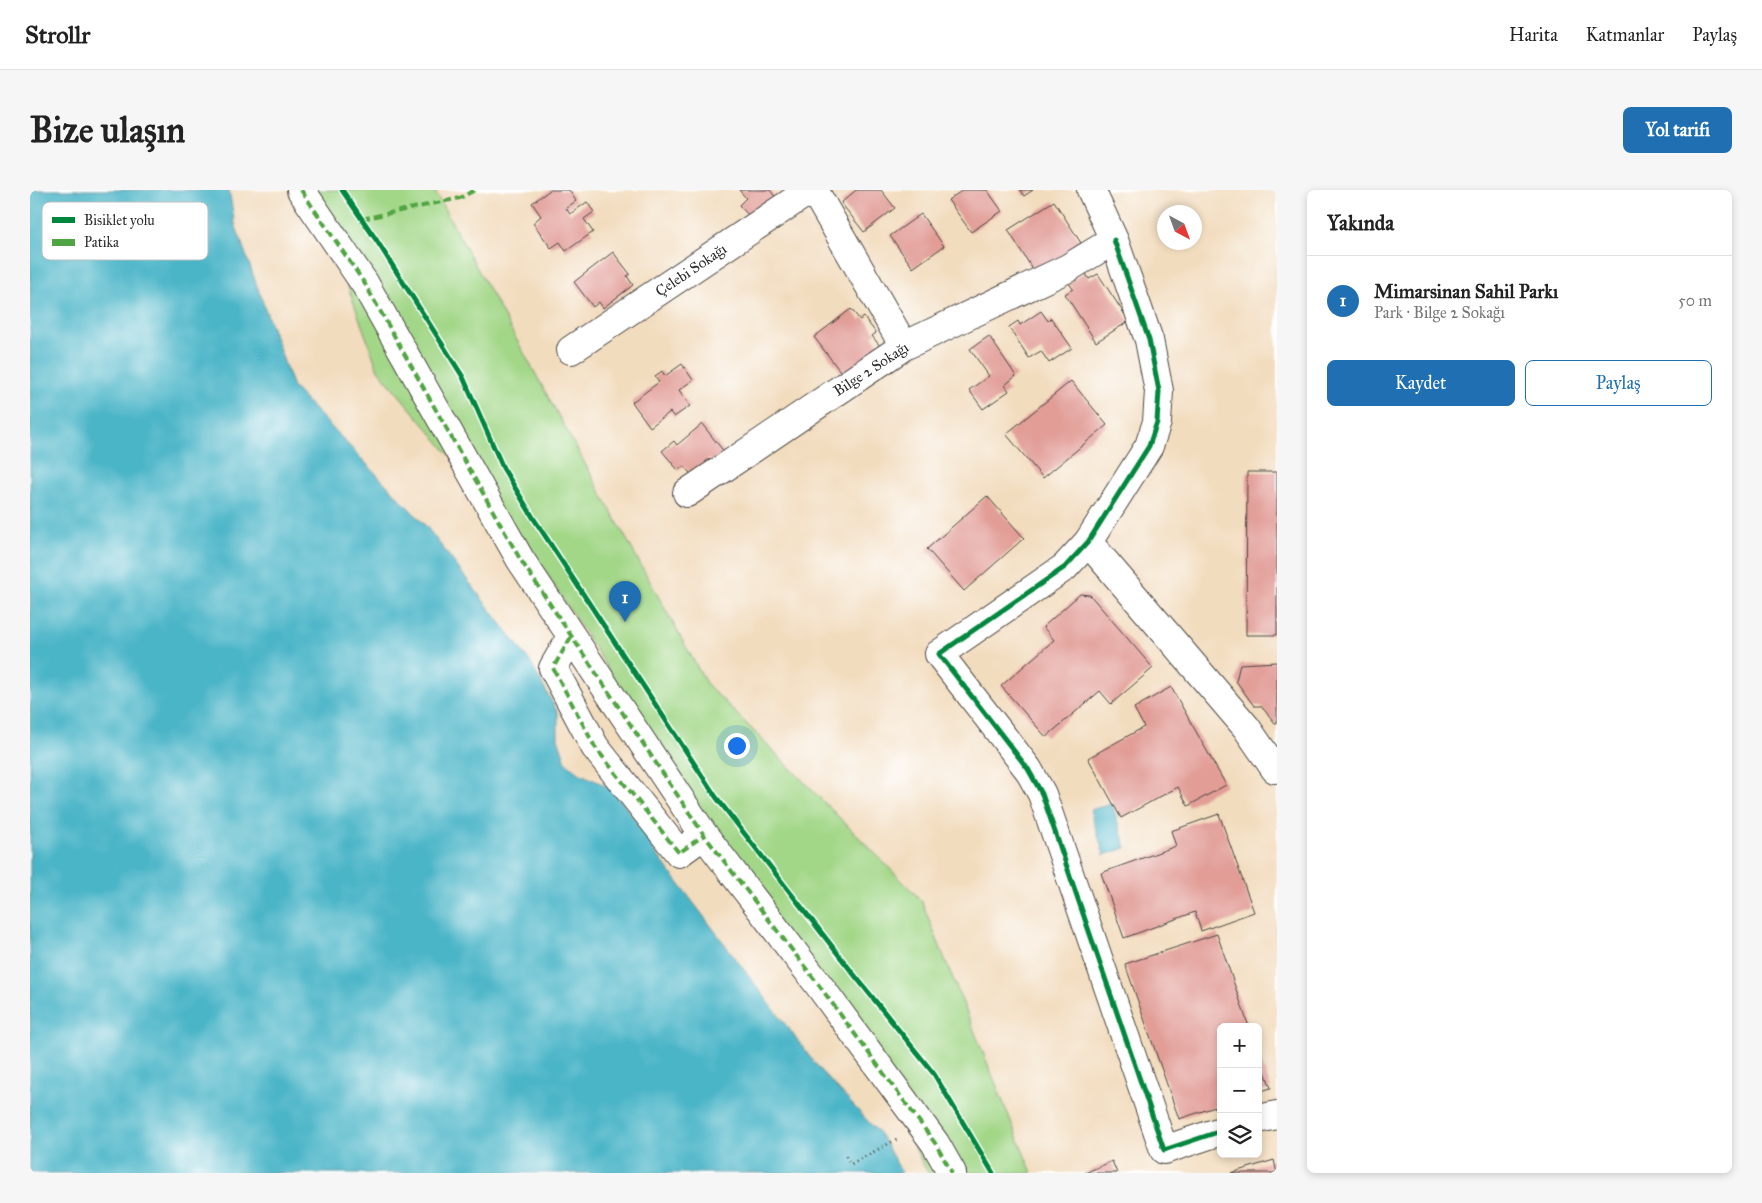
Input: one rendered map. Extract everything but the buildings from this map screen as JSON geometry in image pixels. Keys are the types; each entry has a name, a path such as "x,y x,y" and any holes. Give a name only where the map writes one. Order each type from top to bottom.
{"street":[{"path":"301,190 365,284 520,559 704,835 818,984 935,1143 952,1173"},
{"name":"Çelebi Sokağı","path":"572,350 810,190"},
{"path":"814,190 904,346"},
{"path":"1091,190 1114,240 1149,340 1159,392 1157,422 1149,446 1088,542 1065,567 939,654 1028,769 1042,794 1164,1150 1217,1132"},
{"name":"Bilge 2 Sokağı","path":"687,493 904,346 1068,268 1114,240"},
{"path":"1088,542 1246,727 1276,775"},
{"path":"572,637 552,668 595,748 679,854 704,835"},
{"path":"1262,1118 1277,1115"}],"path":[{"path":"846,1156 850,1164 886,1146 921,1124"}],"green space":[{"path":"313,190 434,190 706,683 921,900 1032,1173 928,1173 909,1138 538,560 378,370"}],"water":[{"path":"30,190 229,190 235,224 293,387 426,526 529,660 558,713 558,738 566,762 579,773 611,788 655,845 652,848 820,1070 880,1134 902,1173 30,1173"},
{"path":"1112,804 1126,848 1104,855 1090,810"}],"marked path":[{"path":"301,190 365,284 520,559 704,835 818,984 935,1143 952,1173"},
{"path":"362,219 460,198 475,190"},
{"path":"571,637 553,668 595,747 679,853 704,835"}],"cycle path":[{"path":"342,190 377,241 463,377 503,468 534,519 716,797 934,1074 993,1173"},
{"path":"1114,240 1149,340 1159,391 1157,422 1149,446 1088,542 1065,567 939,654 1028,769 1042,794 1164,1150 1217,1132"}],"place":[{"name":"Mimarsinan Sahil Parkı","path":"625,622"}]}
